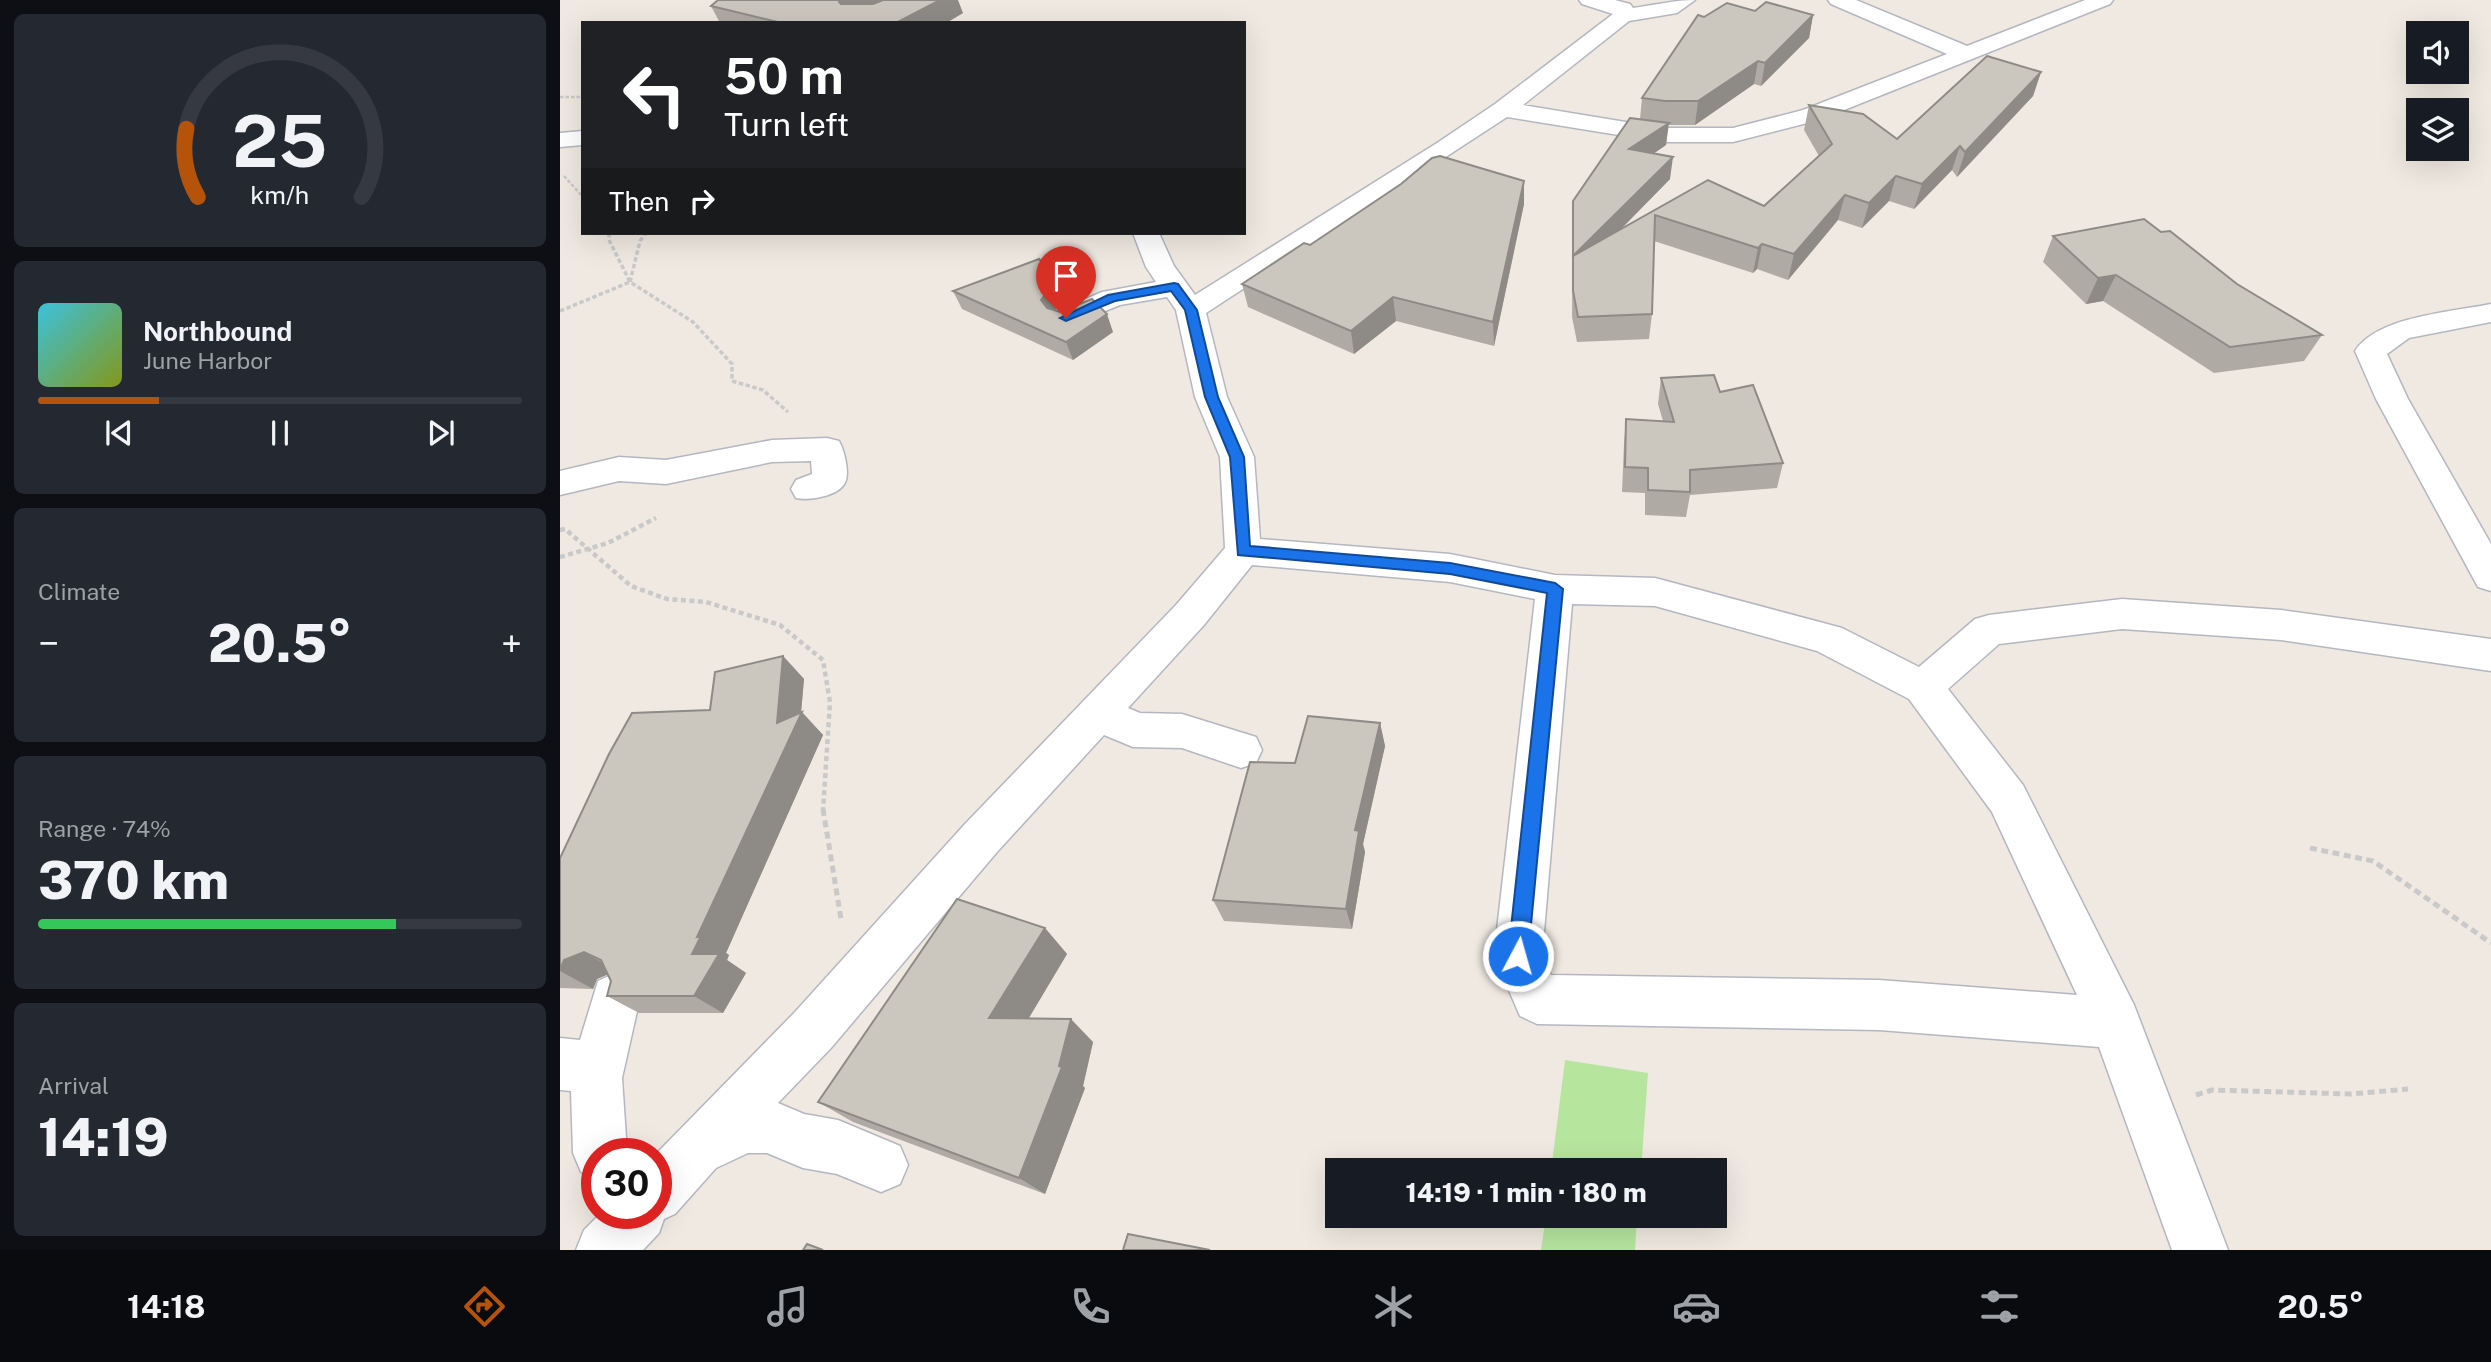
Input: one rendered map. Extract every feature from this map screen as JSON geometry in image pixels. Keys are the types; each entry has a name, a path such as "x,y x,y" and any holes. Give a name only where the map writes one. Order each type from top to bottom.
{"street":[{"path":"1589,0 1623,8 1623,16"},
{"path":"1066,318 1112,298 1182,298 1385,189 1503,109 1623,16 1670,9 1685,0"},
{"path":"1838,0 1969,55"},
{"path":"1503,109 1662,135 1733,135 1811,115 1969,55 2102,0"},
{"path":"560,140 581,138"},
{"path":"672,1177 852,986 981,838 1190,615 1243,551 1237,457 1211,397 1182,298 1160,267 1147,235"},
{"path":"2491,313 2400,331 2370,351 2392,400 2491,577"},
{"path":"560,483 620,468 666,472 772,450 827,449 830,480 808,489"},
{"path":"1243,551 1450,568 1555,589 1655,592 1828,639 1923,687 2008,799 2116,1023 2200,1250"},
{"path":"1555,589 1518,956 1537,999 1879,1006 2116,1023"},
{"path":"1923,687 1989,630 2122,614 2281,625 2491,655"},
{"path":"1096,716 1122,723 1133,730 1182,731 1241,750"},
{"path":"600,1138 596,1078 579,1066 615,998"},
{"path":"695,1151 745,1127 768,1126 803,1141 838,1147 881,1165"},
{"path":"604,1250 624,1229"}],"path":[{"path":"560,97 581,97"},
{"path":"560,173 581,195"},
{"path":"609,235 630,282 692,322 732,364 732,381 763,390 799,422 806,450"},
{"path":"630,282 640,241 644,235"},
{"path":"560,311 630,282"},
{"path":"560,557 608,543 656,518"},
{"path":"560,530 565,529 631,586 667,598 706,602 780,625 823,660 830,702 823,811 852,986"},
{"path":"2310,848 2373,861 2491,943"},
{"path":"2148,1112 2212,1090 2351,1094 2407,1090"}],"green space":[{"path":"1565,1060 1648,1073 1642,1158 1553,1158"},
{"path":"1544,1228 1636,1228 1635,1250 1541,1250"}],"building":[{"path":"718,0 840,0 841,4 873,4 883,0 940,0 900,21 774,21 711,6"},
{"path":"1766,2 1813,15 1765,63 1758,61 1698,101 1642,98 1698,15 1704,17 1727,3 1755,11"},
{"path":"1987,56 2041,72 1965,152 1960,146 1922,184 1896,176 1869,203 1845,195 1794,254 1762,244 1758,248 1655,215 1652,314 1578,317 1573,291 1573,256 1708,180 1764,206 1832,144 1809,105 1863,114 1897,139"},
{"path":"1630,118 1669,123 1629,149 1673,157 1573,256 1573,201"},
{"path":"1440,156 1524,181 1493,322 1393,297 1351,331 1242,284 1304,243 1310,245 1401,184 1432,158"},
{"path":"2144,219 2161,232 2170,231 2237,284 2322,335 2230,347 2116,275 2098,278 2053,236"},
{"path":"1039,259 1049,269 1059,265 1074,281 1047,292 1041,300 1047,308 1060,312 1092,299 1107,314 1066,342 953,291"},
{"path":"1714,375 1720,392 1753,385 1783,463 1690,470 1690,492 1648,490 1648,468 1625,467 1626,419 1674,422 1661,378"},
{"path":"783,656 777,723 802,712 697,937 701,936 692,954 719,954 694,996 607,996 611,981 601,960 584,952 564,960 560,970 560,858 609,754 632,713 710,710 715,672"},
{"path":"1308,716 1380,723 1355,830 1359,831 1346,909 1213,900 1250,762 1295,763"},
{"path":"957,899 1045,928 989,1018 1071,1019 1059,1066 1062,1067 1019,1178 818,1102"},
{"path":"1128,1234 1210,1250 1123,1250"},
{"path":"807,1244 823,1250 803,1250"}],"route":[{"path":"1066,318 1112,298 1174,287 1191,310 1211,397 1237,457 1243,551 1450,568 1555,589 1518,956"}]}
